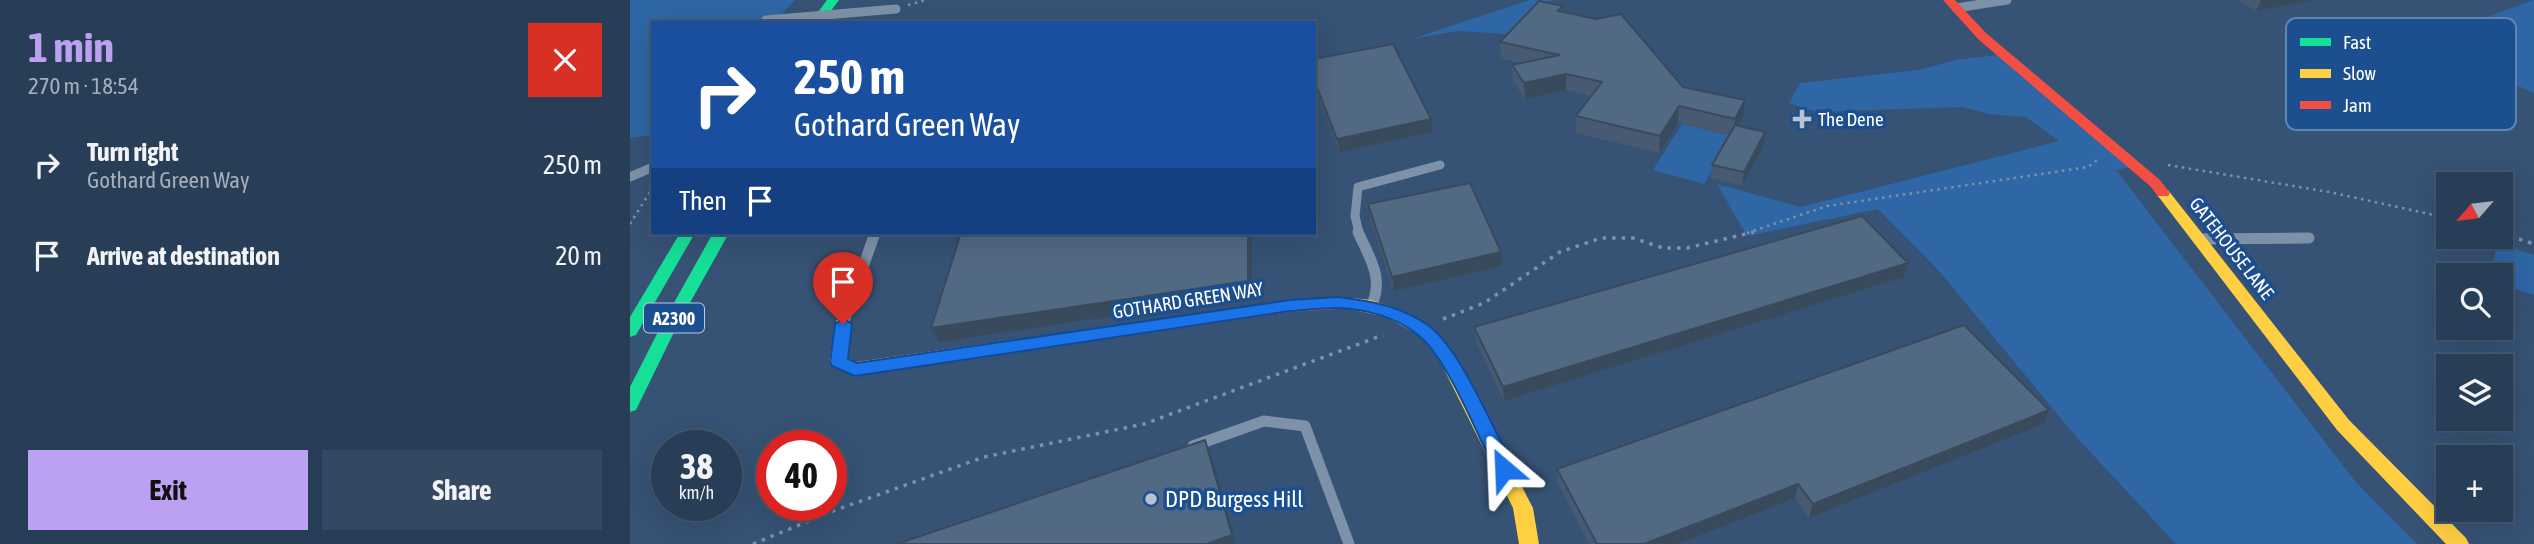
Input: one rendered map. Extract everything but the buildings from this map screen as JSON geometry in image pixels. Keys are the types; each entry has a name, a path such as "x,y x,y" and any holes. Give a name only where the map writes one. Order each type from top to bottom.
{"street":[{"path":"817,21 833,0"},
{"path":"843,21 858,0"},
{"name":"GATEHOUSE LANE","path":"1952,4 1982,36 2155,183 2343,425 2459,544"},
{"name":"A2300","path":"630,331 686,235"},
{"name":"A2300","path":"630,405 669,326 720,235"},
{"name":"GOTHARD GREEN WAY","path":"843,324 838,362 855,369 1290,306 1338,302 1371,306 1392,313 1425,331 1446,356 1523,508 1530,544"}],"lane":[{"path":"1952,4 2007,0"},
{"path":"774,21 896,9"},
{"path":"1371,306 1378,296 1379,280 1355,219 1357,187 1440,165"},
{"path":"630,177 651,168"},
{"path":"843,324 874,235"},
{"path":"2199,239 2309,238"},
{"path":"1186,448 1264,421 1305,426 1345,543"}],"path":[{"path":"2164,165 2329,192 2436,215"},
{"path":"630,224 651,190"},
{"path":"2513,237 2534,244"}],"shaded area":[{"path":"630,0 795,0 776,21 651,21 651,135 630,138"},
{"path":"1530,0 1555,0 1534,6 1528,22 1505,34 1458,31 1411,39"},
{"path":"2533,0 2534,93 2516,85 2516,18 2485,18"},
{"path":"2004,54 2135,166 2116,170 2355,481 2417,544 2176,544 2078,439 1939,271 1878,209 1747,236 1717,184 1801,207 2059,141 2026,117 1989,114 1962,107 1816,112 1789,103 1800,83 1918,70 1956,60"},
{"path":"1682,124 1732,136 1704,184 1653,170"},
{"path":"2513,248 2534,255 2534,295 2513,288 2513,263 2493,263 2496,249"}],"traffic: fast":[{"path":"817,21 833,0"},
{"path":"630,331 686,235"},
{"path":"630,405 669,326 720,235"}],"traffic: slow":[{"path":"2163,193 2343,425 2459,544"},
{"path":"1351,304 1371,306 1392,313 1425,331 1446,356 1523,508 1529,544"},
{"path":"843,324 838,362 855,369 1153,326"}],"traffic: jam":[{"path":"1949,0 1982,36 2155,183 2163,193"},
{"path":"1153,326 1289,306 1351,304"}],"place":[{"name":"The Dene","path":"1802,119"},
{"name":"DPD Burgess Hill","path":"1151,499"}],"route":[{"path":"843,324 838,362 855,369 1290,306 1338,302 1371,306 1392,313 1425,331 1446,356 1504,469"}]}
